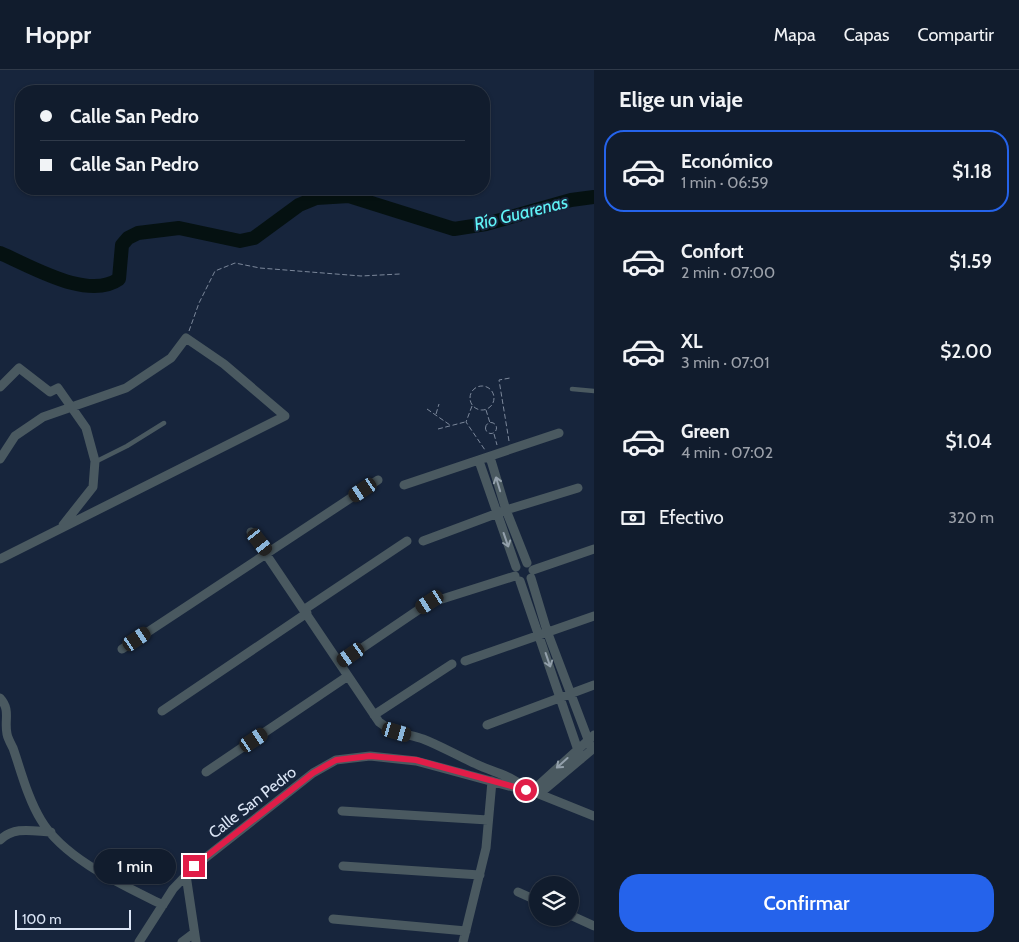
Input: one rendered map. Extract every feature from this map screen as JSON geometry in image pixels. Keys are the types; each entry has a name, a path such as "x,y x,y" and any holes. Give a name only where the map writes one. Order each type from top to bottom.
{"street":[{"path":"0,459 15,436 43,417 126,388 156,370 171,358 186,338 224,364 285,416 0,558"},
{"path":"0,387 19,368 50,392 58,388 86,428 95,462 93,487 75,512 58,530"},
{"path":"404,485 490,458 559,433"},
{"path":"490,458 517,575 543,633 566,696 581,759"},
{"path":"479,461 530,570 543,633"},
{"path":"122,649 378,480"},
{"path":"423,541 501,511 578,488"},
{"path":"251,532 268,553 374,715 389,729 456,753 475,764 510,777 532,792"},
{"path":"162,711 407,541"},
{"path":"442,599 594,549"},
{"path":"517,575 520,563 530,570"},
{"path":"340,663 430,602"},
{"path":"465,661 594,616"},
{"path":"374,715 452,664"},
{"path":"206,772 348,676"},
{"path":"487,725 594,685"},
{"path":"566,696 592,743"},
{"path":"0,698 6,706 8,715 7,733 40,820 51,832 105,877 162,905"},
{"path":"532,792 578,749 592,743"},
{"path":"532,792 581,759 592,743"},
{"name":"Calle San Pedro","path":"140,942 162,905 194,866 313,773 336,760 370,756 416,760 532,792 594,816"},
{"path":"464,942 486,848 492,781"},
{"path":"342,811 488,820"},
{"path":"0,840 7,833 20,829 51,832"},
{"path":"343,866 480,875"},
{"path":"182,942 195,938 186,875"},
{"path":"518,892 529,897"},
{"path":"333,919 466,931"},
{"path":"579,919 594,926"}],"lane":[{"path":"572,389 594,391"},
{"path":"95,462 127,446 164,423"}],"path":[{"path":"186,338 199,303 215,271 235,263 260,268 361,276 400,274"},
{"path":"510,378 499,380 510,450"},
{"path":"466,422 472,405 470,398 473,391 478,387 486,387 491,392 493,398 491,405 486,409 478,409 472,405"},
{"path":"436,415 439,404"},
{"path":"427,409 450,425"},
{"path":"486,409 490,423 497,427 494,434 499,454"},
{"path":"438,429 466,422"},
{"path":"466,422 490,458"},
{"path":"490,423 486,429 489,433 494,434"}],"waterway":[{"name":"Río Guarenas","path":"0,253 43,273 76,284 106,285 119,279 122,245 128,238 138,233 179,228 240,241 254,238 299,205 316,198 349,196 454,229 486,224 571,200 594,197"}],"route":[{"path":"194,866 299,786 313,773 324,765 336,760 370,756 416,760 526,790"}]}
